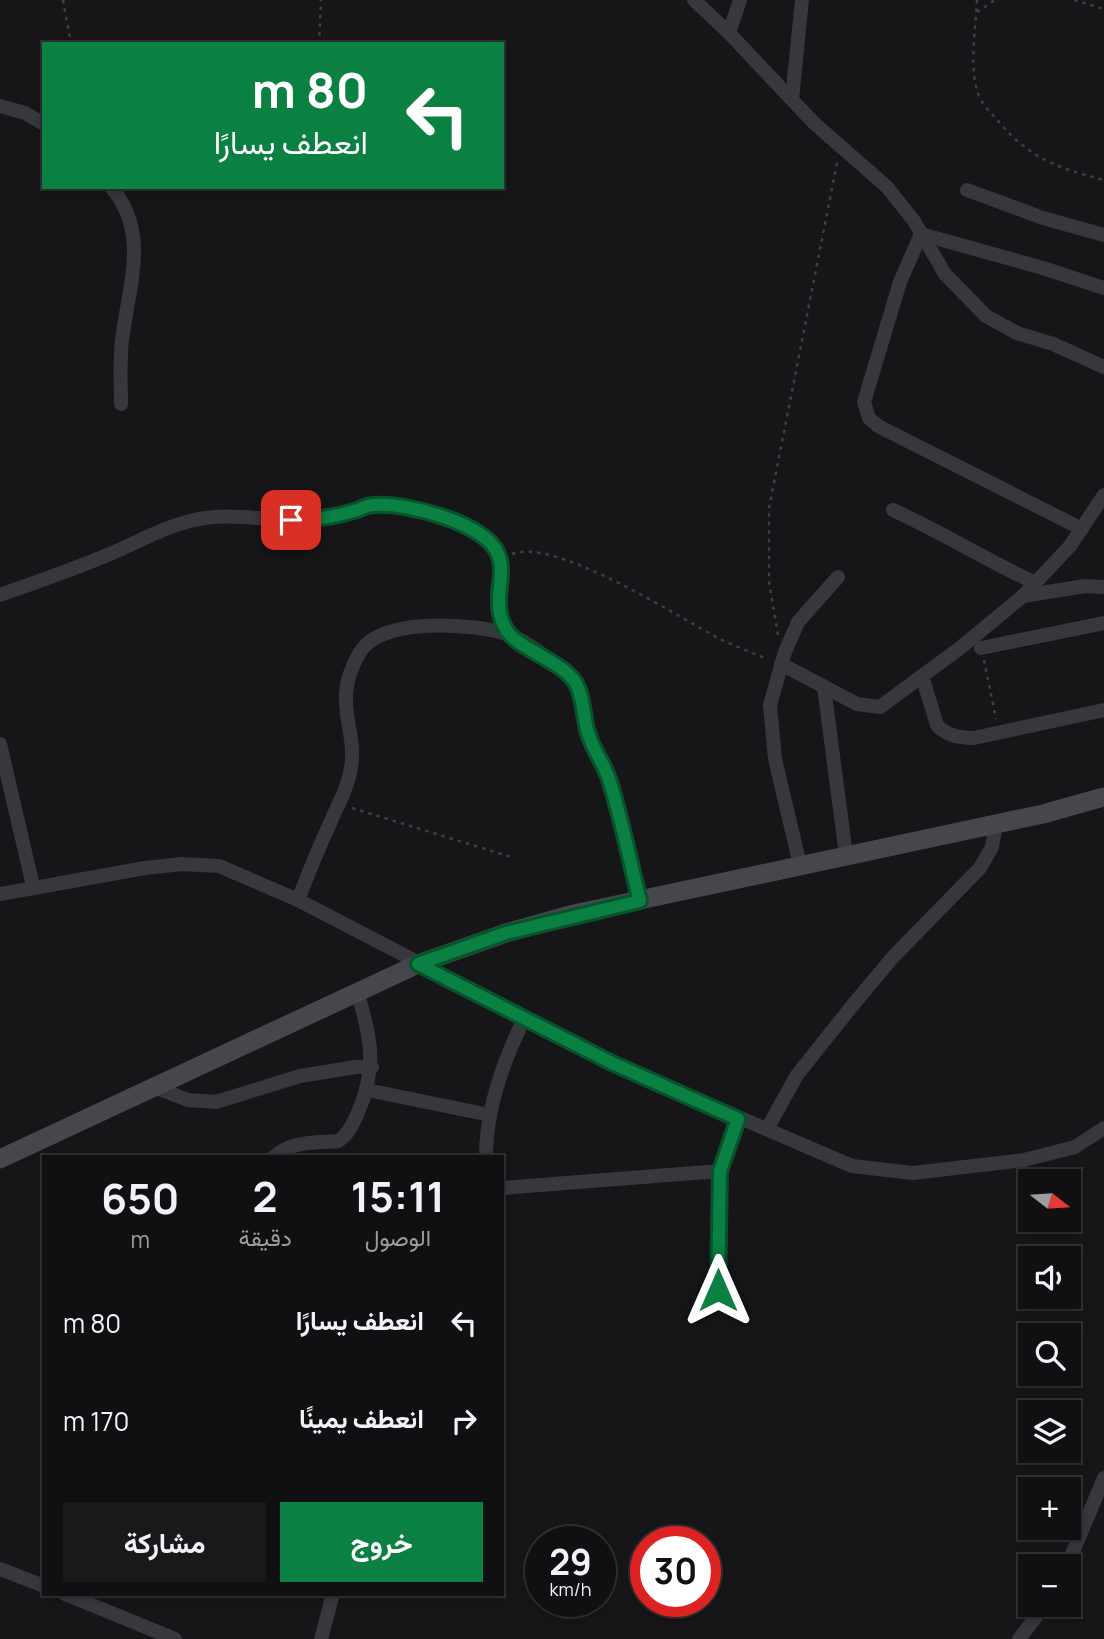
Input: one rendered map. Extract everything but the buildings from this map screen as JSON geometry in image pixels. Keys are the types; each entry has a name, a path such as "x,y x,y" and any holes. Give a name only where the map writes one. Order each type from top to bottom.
{"street":[{"path":"694,0 840,146 887,187 922,234 945,274 986,316 1017,332 1064,348 1104,367"},
{"path":"729,33 740,0"},
{"path":"792,99 802,0"},
{"path":"0,106 25,113 42,123"},
{"path":"112,189 131,222 135,245 132,290 122,336 121,404"},
{"path":"967,190 1043,218 1104,235"},
{"path":"922,234 1104,288"},
{"path":"922,234 900,282 865,391 864,411 878,426 1082,529"},
{"path":"783,658 824,687 857,704 875,708 897,697 1023,596 1082,529 1104,495"},
{"path":"0,595 96,559 172,526 229,515 305,520 343,514 365,506 384,505 467,526 492,543 500,560 498,605 509,634"},
{"path":"893,510 945,533 978,555 1036,583"},
{"path":"800,865 775,759 770,705 783,658 798,622 838,577"},
{"path":"1023,596 1085,586 1104,587"},
{"path":"981,648 1104,624"},
{"path":"298,900 339,804 352,764 345,691 360,652 375,637 409,627 435,626 509,634 565,672 579,689 589,736 610,783 640,901"},
{"path":"922,676 933,714 941,730 956,736 974,738 1104,710"},
{"path":"824,687 846,855"},
{"path":"0,744 33,886"},
{"path":"0,1159 357,991 418,964 506,933 1104,797"},
{"path":"767,1129 797,1074 852,1006 893,957 981,869 992,847 996,823"},
{"path":"0,894 145,868 198,863 231,870 298,900 612,1063 852,1166 905,1173 1024,1160 1075,1147 1104,1128"},
{"path":"276,1155 292,1145 338,1141 344,1137 367,1090 372,1067 370,1043 357,991"},
{"path":"486,1155 490,1115 512,1047 525,1017"},
{"path":"154,1087 188,1100 216,1102 300,1076 372,1067"},
{"path":"367,1090 490,1115"},
{"path":"718,1290 720,1171 738,1119"},
{"path":"504,1188 720,1171"},
{"path":"1072,1554 1104,1478"},
{"path":"0,1569 42,1585"},
{"path":"69,1596 148,1634 175,1639"},
{"path":"321,1639 332,1596"},
{"path":"1019,1639 1036,1617"}],"path":[{"path":"63,0 71,42"},
{"path":"320,42 321,0"},
{"path":"977,0 975,71 979,97 986,107 1006,131 1044,160 1058,168 1104,180"},
{"path":"977,12 995,0"},
{"path":"1074,0 1104,9"},
{"path":"783,658 775,628 769,582 769,508 840,146"},
{"path":"500,560 516,552 530,550 571,561 658,603 720,639 783,658"},
{"path":"981,648 999,731"},
{"path":"339,804 511,857"}],"route":[{"path":"291,520 324,518 365,506 384,505 446,518 467,526 492,543 497,552 501,573 497,593 498,605 509,634 565,672 579,689 589,736 610,783 640,901 574,914 506,933 418,964 612,1063 738,1119 720,1171 718,1290"}]}
